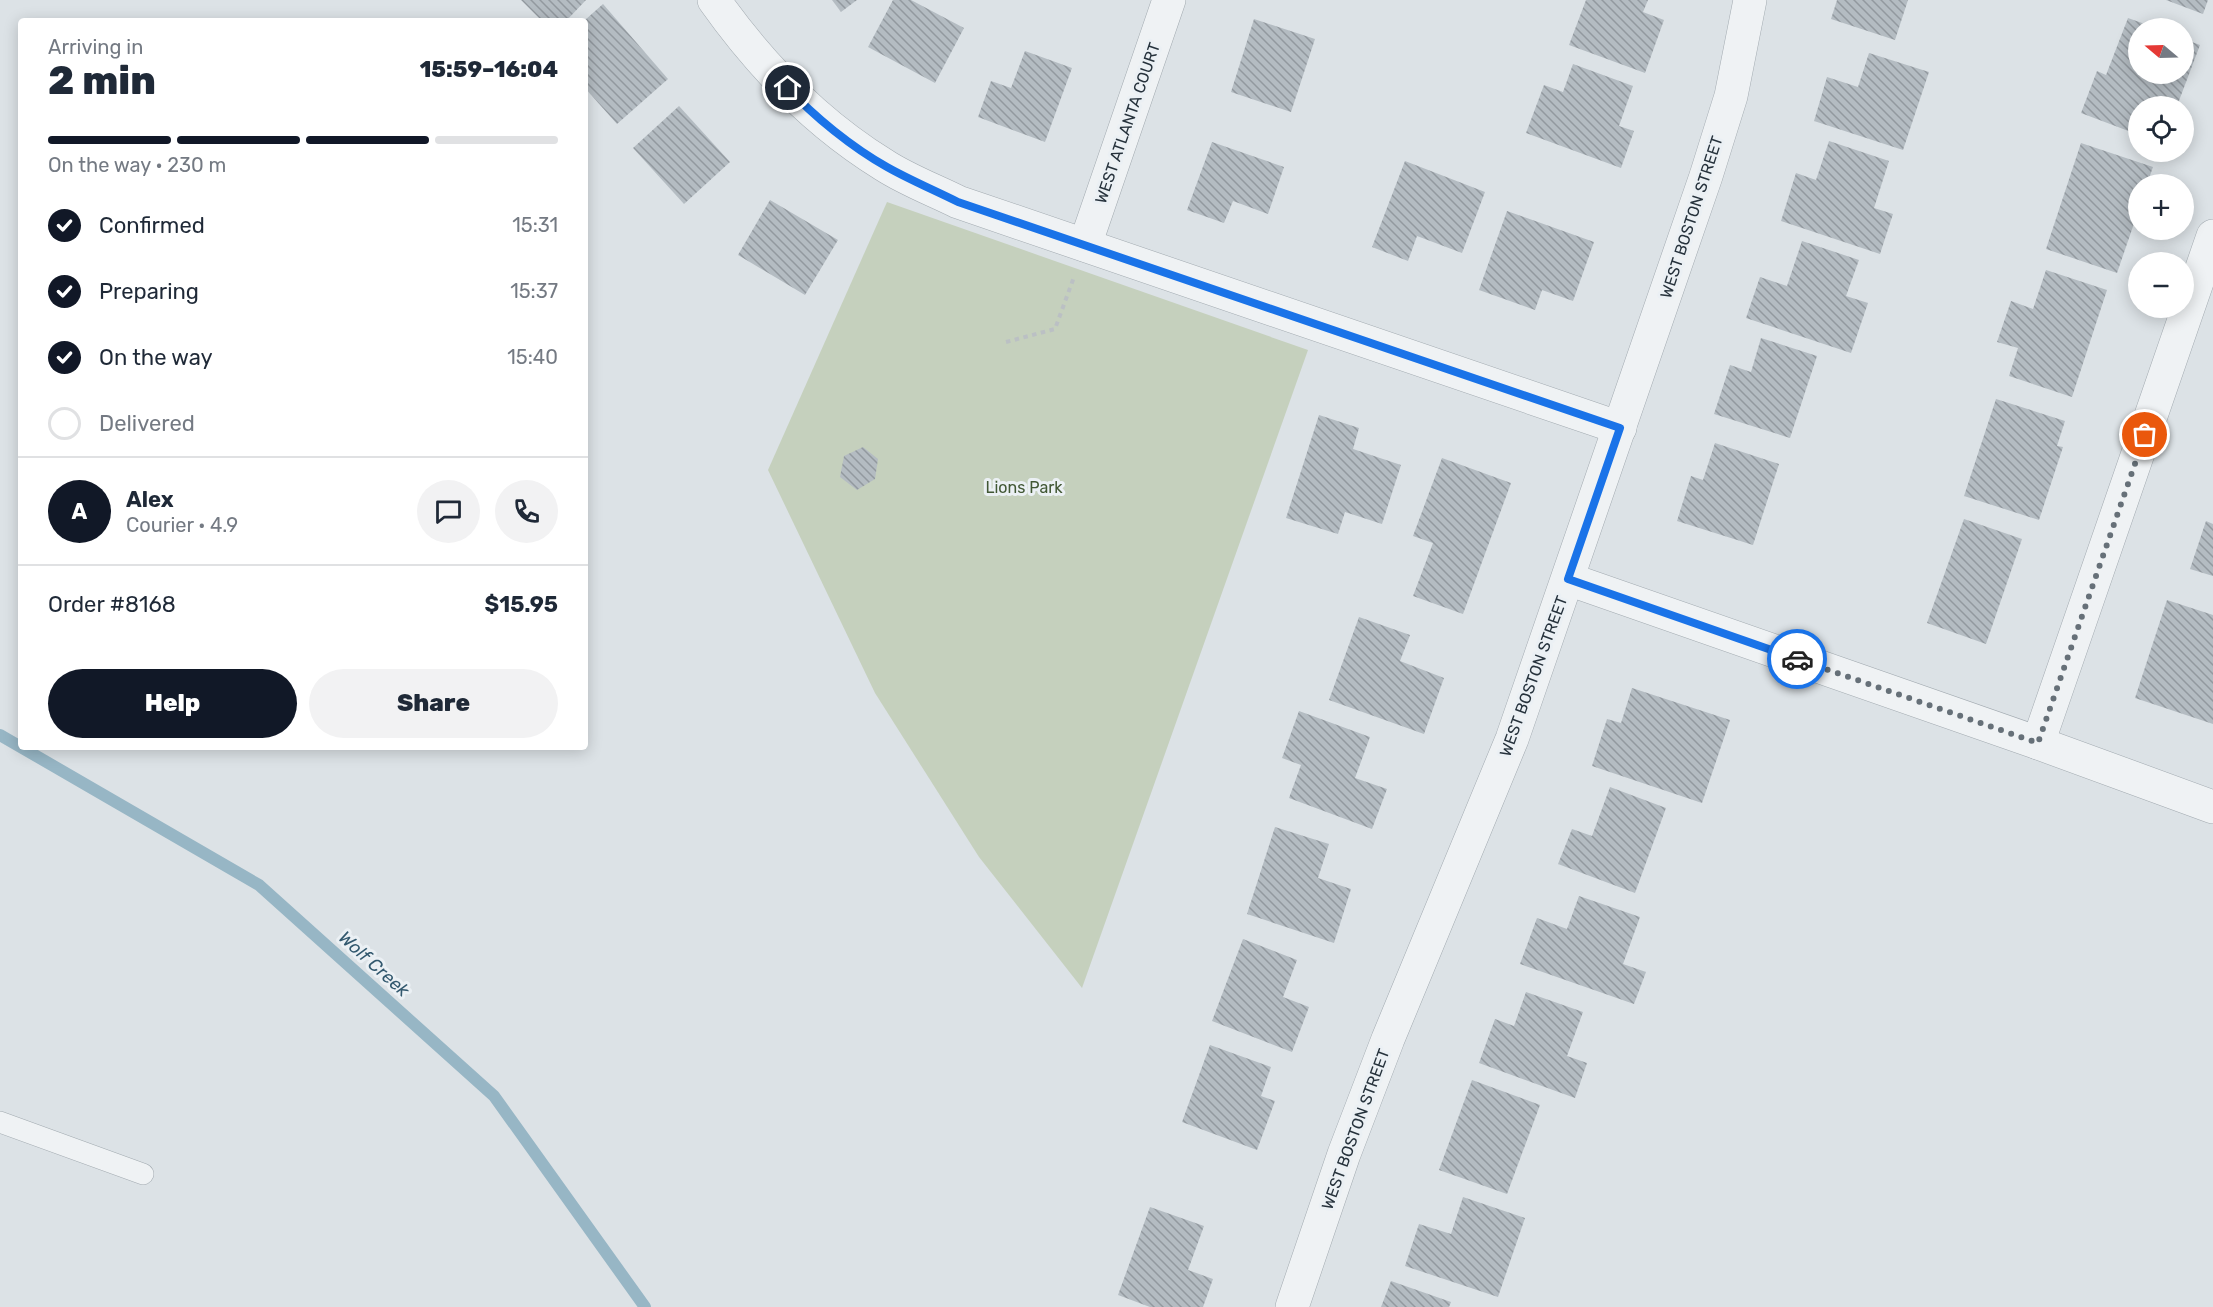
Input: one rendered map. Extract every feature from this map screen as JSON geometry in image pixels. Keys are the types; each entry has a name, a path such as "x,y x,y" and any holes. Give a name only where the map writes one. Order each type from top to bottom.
{"street":[{"path":"714,0 763,62 800,102 834,130 885,166 958,202 1620,428"},
{"name":"WEST ATLANTA COURT","path":"1085,245 1169,0"},
{"name":"WEST BOSTON STREET","path":"1292,1307 1348,1144 1388,1039 1512,739 1706,176 1731,96 1750,0"},
{"path":"2038,743 2213,236"},
{"path":"1568,579 2038,743 2213,807"}],"lane":[{"path":"0,1122 144,1174"}],"path":[{"path":"1006,342 1055,329 1085,245"}],"green space":[{"name":"Lions Park","path":"887,202 1308,350 1082,988 979,857 875,693 768,470"}],"building":[{"path":"521,0 586,0 569,18 539,18"},
{"path":"832,0 857,0 841,12"},
{"path":"893,0 911,0 964,28 935,83 868,47"},
{"path":"1586,0 1648,0 1643,12 1664,20 1645,73 1569,45"},
{"path":"1837,0 1908,0 1895,40 1831,19"},
{"path":"2166,0 2208,0 2203,14"},
{"path":"603,4 668,79 617,124 588,91 587,18"},
{"path":"2128,18 2128,84 2185,84 2181,96 2128,96 2128,131 2081,113 2097,71 2106,75"},
{"path":"1254,19 1315,39 1291,112 1231,92"},
{"path":"2194,43 2200,45 2194,61"},
{"path":"1025,51 1072,68 1045,142 978,117 991,81 1011,88"},
{"path":"1869,53 1929,72 1903,150 1814,121 1827,77 1858,87"},
{"path":"1573,64 1633,86 1619,126 1634,131 1621,168 1526,133 1544,85 1563,92"},
{"path":"679,106 730,162 684,204 633,148"},
{"path":"1829,141 1889,161 1874,208 1893,214 1880,254 1781,221 1796,173 1816,180"},
{"path":"1212,142 1284,167 1268,214 1233,201 1224,223 1187,210"},
{"path":"2081,143 2128,159 2128,162 2138,162 2153,167 2151,174 2128,174 2128,240 2117,273 2046,249"},
{"path":"1405,161 1485,192 1462,253 1417,236 1408,261 1372,247"},
{"path":"770,200 838,240 805,295 738,255"},
{"path":"1507,211 1594,242 1573,301 1542,290 1535,310 1479,290"},
{"path":"1802,241 1859,260 1846,296 1868,303 1851,353 1746,318 1760,277 1787,286"},
{"path":"2046,270 2107,290 2072,397 2009,376 2018,348 1997,342 2011,301 2033,309"},
{"path":"1761,338 1817,356 1790,438 1714,414 1730,365 1751,372"},
{"path":"1996,399 2065,421 2057,446 2063,447 2039,520 1964,496"},
{"path":"1319,415 1359,428 1353,449 1401,465 1382,524 1345,512 1338,534 1286,518"},
{"path":"1715,443 1779,464 1753,545 1677,521 1691,476 1703,480"},
{"path":"863,447 878,459 875,479 857,490 840,477 844,456"},
{"path":"1442,458 1511,483 1463,614 1413,596 1433,543 1413,536"},
{"path":"1964,519 2022,539 1986,644 1927,623"},
{"path":"2206,521 2213,524 2213,576 2190,569"},
{"path":"2167,600 2213,615 2213,724 2135,698"},
{"path":"1359,617 1410,635 1400,661 1444,678 1424,734 1329,700"},
{"path":"1632,688 1730,720 1702,803 1592,766 1607,719 1621,723"},
{"path":"1299,711 1370,737 1355,778 1387,789 1372,829 1289,798 1301,765 1282,758"},
{"path":"1610,787 1666,808 1635,893 1558,864 1572,829 1592,836"},
{"path":"1275,827 1329,844 1318,878 1351,889 1334,943 1247,914"},
{"path":"1579,896 1640,917 1623,964 1646,972 1634,1004 1520,964 1537,918 1567,929"},
{"path":"1243,939 1297,960 1283,997 1309,1007 1292,1052 1212,1021"},
{"path":"1526,992 1583,1012 1567,1056 1587,1063 1575,1098 1479,1063 1495,1019 1514,1026"},
{"path":"1210,1045 1271,1067 1261,1096 1275,1101 1257,1150 1182,1122"},
{"path":"1472,1080 1540,1105 1507,1194 1439,1170"},
{"path":"1463,1197 1525,1218 1498,1297 1405,1266 1419,1224 1451,1234"},
{"path":"1150,1207 1204,1226 1188,1270 1213,1279 1203,1307 1150,1307 1118,1295"},
{"path":"1391,1281 1451,1302 1449,1307 1381,1307"}],"waterway":[{"name":"Wolf Creek","path":"0,735 18,745"},
{"name":"Wolf Creek","path":"26,750 259,885 494,1096 645,1307"}],"way so far":[{"path":"1797,659 2038,743 2145,435"}],"route":[{"path":"788,88 800,102 834,130 885,166 958,202 1620,428 1568,579 1797,659"}]}
